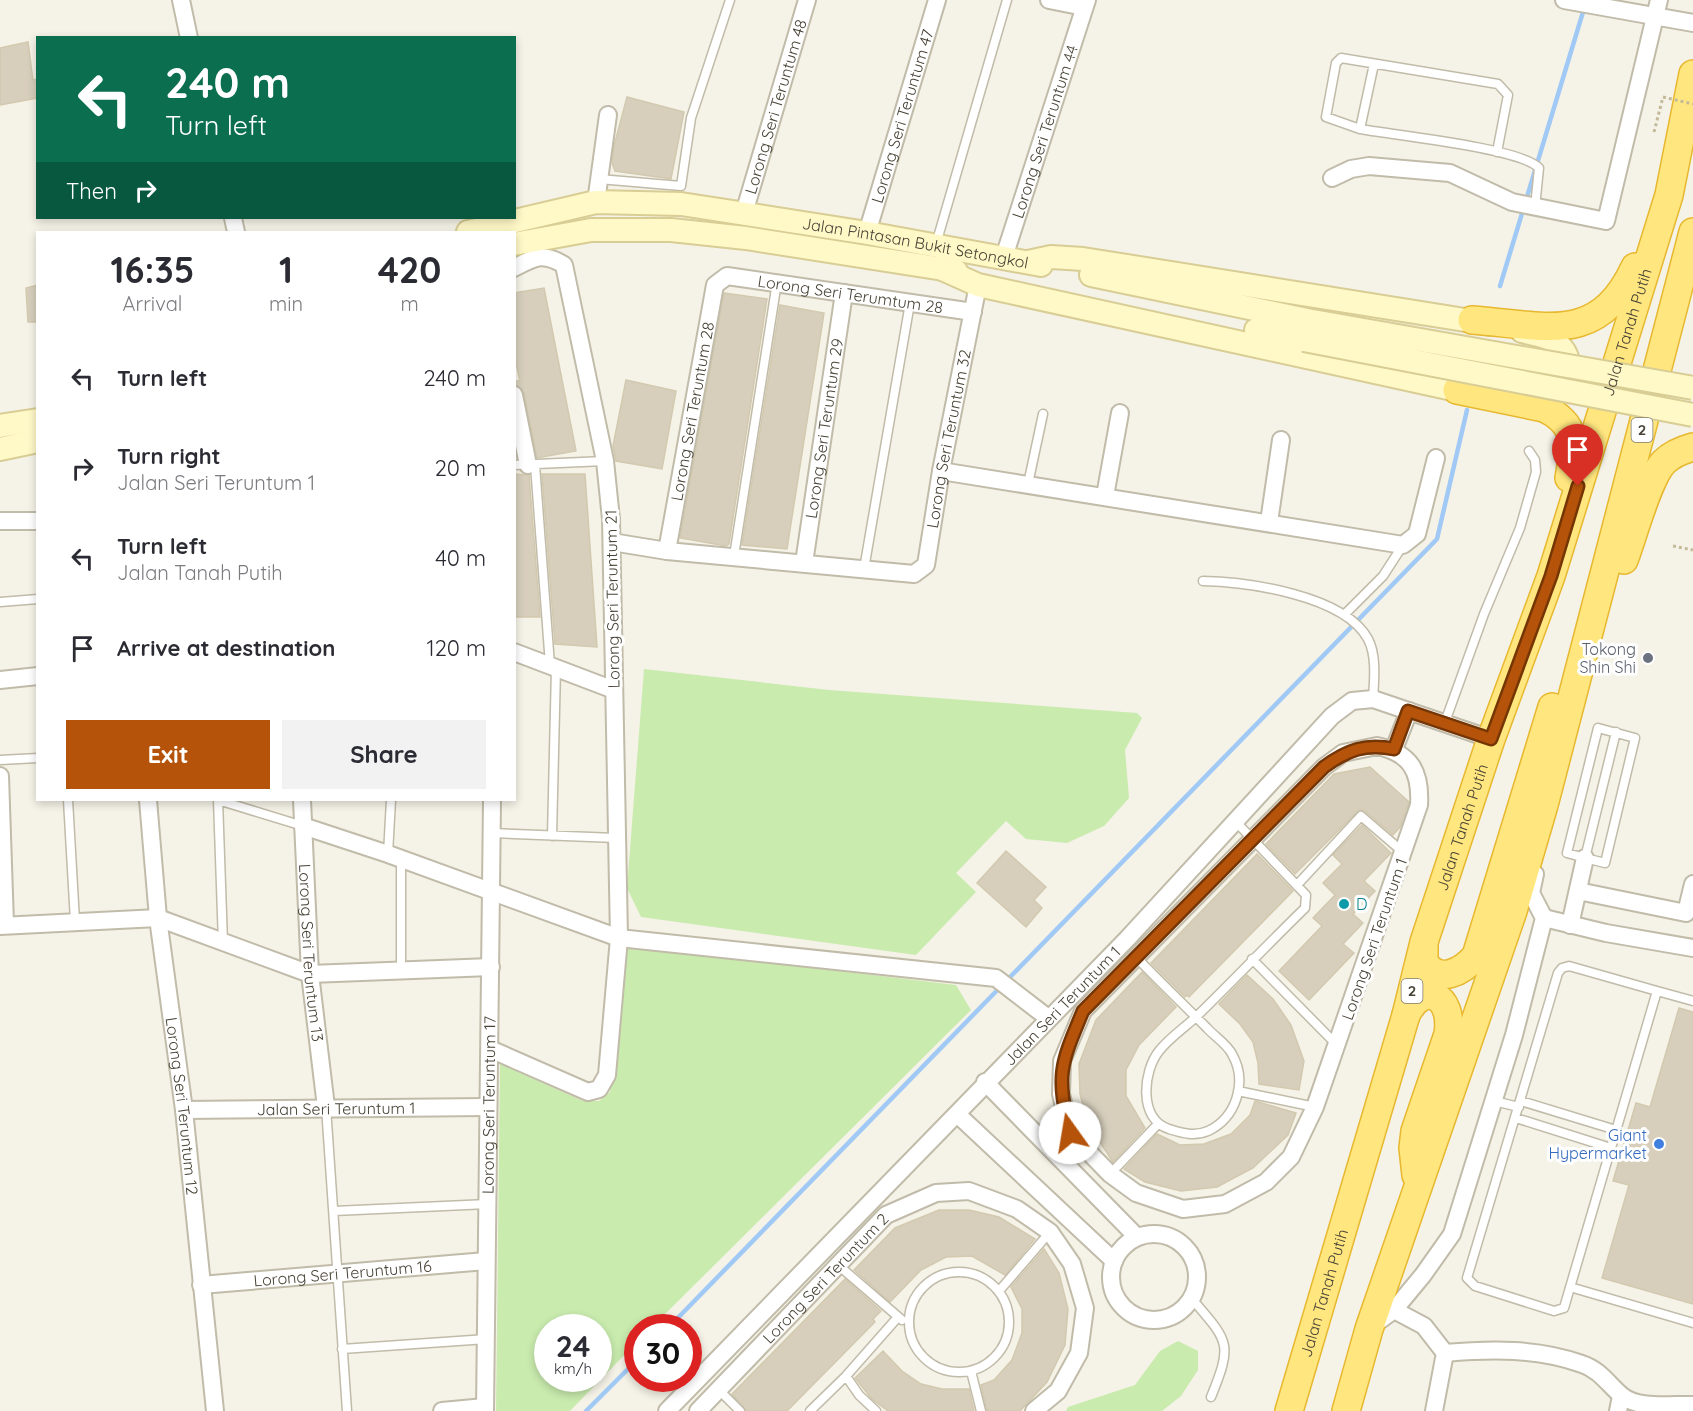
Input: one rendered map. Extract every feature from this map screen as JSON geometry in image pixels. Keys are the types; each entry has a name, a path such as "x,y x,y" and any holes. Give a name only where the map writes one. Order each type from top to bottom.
{"highway":[{"name":"Jalan Tanah Putih","path":"1289,1411 1406,1015 1424,942 1491,739 1551,576 1669,195 1693,74"},
{"path":"1472,320 1569,327 1600,314 1614,302 1628,283 1669,195"},
{"name":"2","path":"1346,1411 1369,1329 1513,911 1544,806 1693,232"},
{"path":"1457,390 1544,408 1557,414 1572,435 1572,459 1551,576"},
{"path":"1591,628 1622,565 1653,480 1663,463 1678,452 1693,447"},
{"name":"2","path":"1424,942 1424,962 1436,974 1450,975 1469,965 1476,956 1583,596 1614,503 1632,468"},
{"name":"2","path":"1406,1015 1412,1003 1424,996 1437,997 1447,1006 1451,1019 1415,1131 1413,1148 1418,1186"}],"main road":[{"name":"Jalan Pintasan Bukit Setongkol","path":"472,231 596,202 681,204 867,233 1028,262 1052,257 1083,259 1472,320 1548,338 1566,354 1568,371 1560,386 1546,392 1457,390 978,285 940,268"},
{"name":"Jalan Pintasan Bukit Setongkol","path":"516,244 591,230 671,230 746,238 940,268 1305,330"},
{"path":"1028,262 1305,330 1693,415"},
{"path":"1305,330 1693,388"},
{"path":"0,426 36,420"},
{"path":"0,448 36,441"}],"street":[{"path":"181,0 189,36"},
{"name":"Lorong Seri Teruntum 48","path":"744,213 807,0"},
{"name":"Lorong Seri Teruntum 47","path":"867,233 937,0"},
{"name":"Lorong Seri Teruntum 44","path":"1004,257 1085,4 1049,0"},
{"path":"1564,0 1657,8 1693,23"},
{"path":"1332,178 1351,169 1369,166 1438,171 1461,177 1512,202 1605,221 1657,8"},
{"path":"596,202 608,115"},
{"name":"Lorong Seri Teruntum 21","path":"490,1048 588,1092 599,1089 607,1075 619,938 612,542 605,461 564,266 551,257 535,257 516,267"},
{"name":"Lorong Seri Terumtum 28","path":"727,276 973,312"},
{"name":"Lorong Seri Teruntum 28","path":"667,551 715,285 727,276"},
{"name":"Lorong Seri Teruntum 32","path":"864,569 914,574 926,565 941,471 978,285"},
{"name":"Lorong Seri Teruntum 29","path":"804,563 844,293"},
{"path":"516,407 526,465"},
{"path":"1105,496 1120,412"},
{"path":"1269,522 1281,440"},
{"path":"941,471 1403,545 1417,534 1436,458"},
{"path":"0,521 36,521"},
{"path":"612,542 667,551 864,569"},
{"path":"516,653 614,690"},
{"path":"0,680 36,676"},
{"path":"1373,699 1491,739"},
{"name":"Jalan Seri Teruntum 1","path":"667,1411 957,1114 985,1082 1127,939 1332,716 1352,701 1373,699"},
{"path":"1052,1150 1070,1133 1061,1094 1062,1061 1083,1011 1324,767 1343,753 1377,746 1394,749 1408,711"},
{"name":"Lorong Seri Teruntum 1","path":"1070,1133 1110,1174 1136,1193 1183,1209 1225,1204 1266,1182 1291,1157 1315,1107 1419,805 1420,785 1414,767 1394,749"},
{"path":"0,776 3,925 158,918 310,974 491,968"},
{"name":"Lorong Seri Teruntum 12","path":"148,801 158,918 184,1110 215,1411"},
{"name":"Lorong Seri Teruntum 13","path":"302,801 310,974 326,1107"},
{"name":"Lorong Seri Teruntum 17","path":"484,1409 493,892 492,801"},
{"path":"1369,1329 1394,1310 1424,1275 1452,1234 1520,1016 1544,918 1531,893 1544,832 1544,806"},
{"path":"303,826 394,856 619,938 1002,982 1048,1018"},
{"path":"1570,925 1585,858"},
{"path":"1578,891 1686,913 1693,884"},
{"path":"1544,918 1693,948"},
{"path":"985,1082 1137,1237"},
{"name":"Jalan Seri Teruntum 1","path":"184,1110 488,1107"},
{"path":"957,1114 1114,1261"},
{"path":"1017,1209 1035,1189"},
{"name":"Lorong Seri Teruntum 2","path":"698,1411 886,1215 936,1193 969,1191 1017,1209 1050,1232 1072,1264 1085,1308 1079,1353 1058,1391 1035,1411"},
{"path":"1158,1233 1179,1240 1193,1257 1198,1278 1192,1299 1177,1314 1156,1321 1135,1316 1119,1302 1111,1282 1114,1261 1123,1247 1137,1237 1158,1233"},
{"name":"Lorong Seri Teruntum 16","path":"201,1285 486,1261"},
{"path":"1394,1310 1424,1326 1445,1353 1434,1411"},
{"path":"1445,1353 1494,1348 1545,1354 1584,1364 1600,1373 1620,1404 1693,1405"},
{"path":"442,1411 484,1409"}],"lane":[{"path":"599,178 681,186 691,118 730,0"},
{"path":"936,245 1007,0"},
{"path":"1497,152 1508,95 1498,84 1338,59 1325,113 1329,119 1360,129 1497,152 1537,165 1533,207"},
{"path":"1360,129 1374,64"},
{"path":"734,556 777,282"},
{"path":"864,569 910,303"},
{"path":"1028,484 1043,414"},
{"path":"1445,722 1484,614 1520,528 1536,472 1535,460 1529,451"},
{"path":"552,836 553,666 526,465 605,461"},
{"path":"1347,618 1383,576 1403,545"},
{"path":"1203,581 1265,586 1331,608 1347,618 1368,640 1374,673 1373,699"},
{"path":"0,602 36,600"},
{"path":"1598,728 1635,738 1605,863 1585,858 1567,853 1598,728"},
{"path":"1585,858 1616,732"},
{"path":"0,760 36,758"},
{"path":"68,801 75,921"},
{"path":"218,801 223,943"},
{"path":"221,801 303,826"},
{"path":"391,801 401,972"},
{"path":"1297,885 1361,816 1404,853"},
{"path":"1136,957 1196,1017 1232,1054 1239,1081 1236,1102 1220,1125 1203,1133 1188,1135 1158,1124 1148,1106 1145,1081 1158,1052 1196,1017 1305,908 1306,895 1236,822"},
{"path":"492,833 616,838"},
{"path":"1252,959 1336,1044"},
{"path":"1657,991 1564,1308 1554,1311 1475,1286 1467,1278 1558,973 1562,968 1569,966 1693,1001"},
{"path":"1238,1091 1315,1107"},
{"path":"1494,1101 1520,1104 1616,1130"},
{"path":"326,1107 347,1411"},
{"path":"1516,1118 1611,1148"},
{"path":"1110,1174 1158,1124"},
{"path":"334,1211 488,1204"},
{"path":"999,1291 1050,1232"},
{"path":"838,1265 909,1326"},
{"path":"957,1272 973,1274 988,1280 999,1291 1008,1314 1007,1339 999,1353 986,1365 971,1371 942,1370 930,1363 919,1353 912,1340 909,1326 911,1310 917,1295 942,1275 957,1272"},
{"path":"1570,1287 1693,1323"},
{"path":"1192,1299 1220,1332 1225,1343 1226,1354 1211,1397"},
{"path":"810,1411 846,1376 898,1317"},
{"path":"342,1349 487,1339"},
{"path":"971,1371 981,1411"},
{"path":"846,1376 858,1395 876,1411"},
{"path":"718,1389 740,1411"}],"path":[{"path":"1654,132 1663,97 1693,104"},
{"path":"1673,546 1693,550"}],"green space":[{"path":"644,669 829,690 1137,713 1142,718 1125,750 1129,798 1104,826 1067,843 1026,839 1006,821 956,873 976,892 916,955 641,917 627,888"},
{"path":"631,946 956,985 971,1010 665,1314 624,1314 624,1355 612,1368 612,1314 534,1314 534,1392 588,1392 570,1411 496,1411 500,1064 583,1101 599,1101 610,1092 620,952"},
{"path":"1178,1341 1198,1351 1198,1370 1181,1396 1162,1411 1066,1411 1068,1407 1135,1385 1160,1351"}],"building":[{"path":"28,42 33,80 36,79 36,98 0,105 0,48"},
{"path":"627,97 684,112 671,179 615,171 612,163 614,146"},
{"path":"36,286 36,322 28,322 26,288"},
{"path":"544,288 576,451 537,458 524,393 516,386 516,381 520,381 516,363 516,293"},
{"path":"724,293 767,299 729,544 726,546 680,538"},
{"path":"780,305 824,313 787,549 742,545"},
{"path":"626,380 676,391 662,469 616,461 613,446"},
{"path":"516,474 529,475 540,617 516,617"},
{"path":"542,474 585,474 597,647 555,644"},
{"path":"1370,767 1409,802 1400,827 1393,835 1365,811 1359,810 1295,874 1266,844 1334,774"},
{"name":"D","path":"1362,825 1391,853 1364,881 1375,891 1353,914 1363,923 1343,944 1354,953 1309,1000 1279,971 1322,926 1313,918 1335,895 1323,883 1342,864 1333,855"},
{"path":"1006,851 1046,887 1034,900 1042,908 1026,927 977,883"},
{"path":"1257,854 1293,891 1189,997 1187,995 1185,997 1151,963"},
{"path":"1142,972 1176,1007 1139,1045 1126,1070 1126,1096 1145,1128 1113,1162 1088,1124 1080,1094 1079,1064 1096,1020"},
{"path":"1247,975 1273,999 1291,1025 1304,1061 1299,1090 1259,1084 1258,1063 1253,1042 1240,1024 1219,1004"},
{"name":"Giant Hypermarket","path":"1679,1008 1693,1012 1693,1304 1602,1278 1629,1185 1613,1181 1636,1103 1650,1107"},
{"path":"1255,1101 1296,1113 1288,1135 1253,1168 1217,1187 1181,1191 1145,1182 1124,1169 1157,1134 1180,1145 1204,1144 1231,1134 1250,1115"},
{"path":"939,1210 969,1210 999,1217 1035,1239 1005,1275 972,1256 946,1257 921,1270 890,1302 854,1270 895,1228"},
{"path":"1044,1249 1059,1273 1068,1309 1065,1345 1047,1382 1020,1411 987,1411 981,1385 994,1380 1012,1360 1022,1333 1022,1309 1011,1287"},
{"path":"845,1279 881,1311 873,1319 875,1322 787,1411 746,1411 732,1394"},
{"path":"883,1351 902,1371 921,1384 942,1389 969,1389 974,1411 888,1411 872,1399 855,1378"}],"waterway":[{"path":"1500,286 1583,12"},
{"path":"682,1314 1437,539 1467,410"},
{"path":"586,1411 624,1373"}],"place":[{"name":"Tokong Shin Shi","path":"1648,658"},
{"name":"D","path":"1344,904"},
{"name":"Giant Hypermarket","path":"1659,1144"}],"route":[{"path":"1070,1133 1061,1094 1062,1061 1083,1011 1324,767 1343,753 1361,747 1377,746 1394,749 1408,711 1491,739 1551,576 1578,486"}]}
